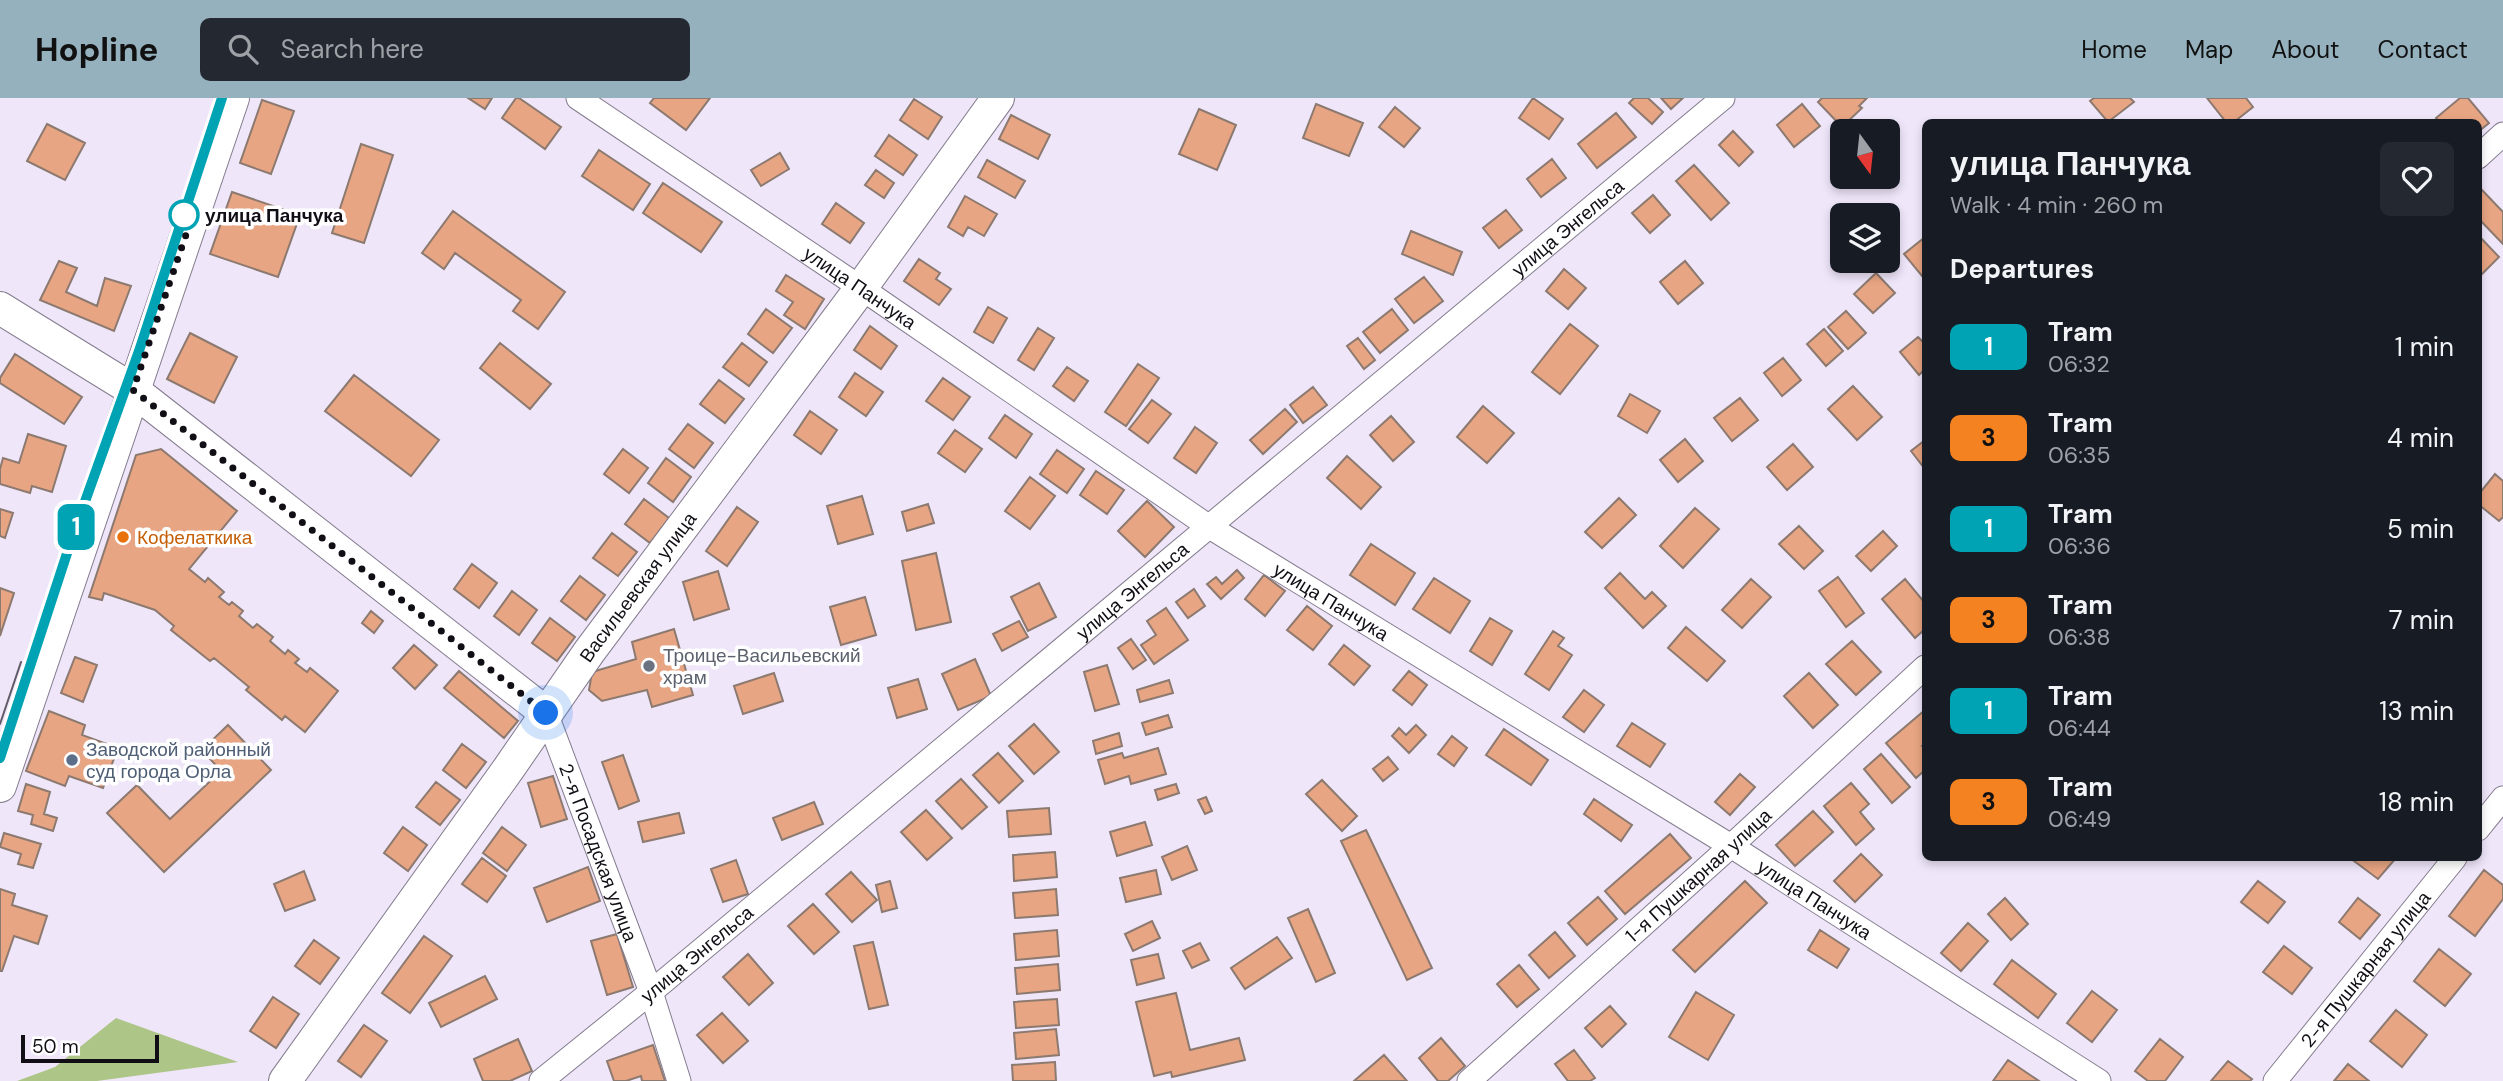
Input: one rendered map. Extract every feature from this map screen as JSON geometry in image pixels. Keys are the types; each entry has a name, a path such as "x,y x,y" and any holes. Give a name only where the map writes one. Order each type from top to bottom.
{"street":[{"path":"0,786 233,98"},
{"name":"улица Панчука","path":"578,98 1208,526 1731,846 2099,1081"},
{"name":"Васильевская улица","path":"285,1081 589,652 861,288 998,98"},
{"name":"улица Энгельса","path":"541,1081 1723,98"},
{"path":"2482,153 2503,134"},
{"path":"0,308 133,390 546,713"},
{"name":"1-я Пушкарная улица","path":"1469,1081 1731,846 1922,670"},
{"name":"2-я Посадская улица","path":"546,713 651,992 679,1081"},
{"path":"2482,824 2503,798"},
{"name":"2-я Пушкарная улица","path":"2275,1081 2453,861"}],"green space":[{"path":"116,1018 238,1062 97,1081 17,1081 55,1067"}],"building":[{"path":"468,98 492,98 485,109"},
{"path":"516,98 561,127 545,149 502,118"},
{"path":"654,98 710,98 686,130 650,103"},
{"path":"1533,98 1563,119 1549,139 1519,118"},
{"path":"1634,98 1648,98 1663,112 1652,124 1629,103"},
{"path":"1661,98 1683,98 1671,109"},
{"path":"1822,98 1867,98 1859,106 1862,108 1850,119 1834,119 1818,102"},
{"path":"2094,98 2130,98 2134,102 2112,119 2105,119 2090,101"},
{"path":"2207,98 2246,98 2253,107 2238,119 2224,119"},
{"path":"2460,98 2468,98 2489,123 2482,129 2482,119 2436,118"},
{"path":"914,99 942,117 928,139 900,120"},
{"path":"262,100 294,111 271,174 240,163"},
{"path":"1316,104 1363,123 1349,156 1303,138"},
{"path":"1802,104 1820,126 1794,147 1777,125"},
{"path":"1395,107 1420,128 1404,147 1379,127"},
{"path":"1199,109 1236,125 1217,170 1179,154"},
{"path":"1616,113 1636,137 1597,168 1578,144"},
{"path":"1011,115 1050,135 1038,159 999,139"},
{"path":"47,124 85,143 65,180 27,161"},
{"path":"1733,131 1753,152 1739,166 1719,145"},
{"path":"889,135 917,155 903,175 875,156"},
{"path":"361,144 393,155 364,243 332,233"},
{"path":"599,150 650,184 633,210 582,176"},
{"path":"780,153 789,169 761,186 751,170"},
{"path":"1552,159 1566,178 1541,197 1527,179"},
{"path":"987,160 1025,181 1015,198 978,177"},
{"path":"1694,165 1729,203 1711,220 1676,181"},
{"path":"876,170 894,183 884,198 865,185"},
{"path":"663,183 722,222 701,252 643,213"},
{"path":"2482,190 2503,212 2503,244 2482,222"},
{"path":"232,192 300,215 278,277 210,254"},
{"path":"1653,195 1670,215 1650,233 1632,213"},
{"path":"965,196 997,214 984,236 968,227 963,236 948,227"},
{"path":"836,203 864,223 850,243 822,224"},
{"path":"1506,210 1522,230 1499,248 1483,228"},
{"path":"453,211 565,292 538,329 513,311 521,300 455,253 444,269 422,253"},
{"path":"1411,231 1462,252 1453,275 1402,254"},
{"path":"1922,239 1922,276 1904,254"},
{"path":"2482,239 2499,257 2482,274"},
{"path":"919,259 940,273 936,279 951,289 939,305 904,281"},
{"path":"59,261 77,268 66,292 97,306 105,278 131,286 114,331 40,300"},
{"path":"1685,261 1703,283 1678,304 1660,282"},
{"path":"1564,269 1586,288 1568,309 1546,291"},
{"path":"1876,273 1895,293 1873,313 1854,294"},
{"path":"786,275 824,299 805,329 784,315 793,302 776,291"},
{"path":"1424,277 1443,301 1414,323 1395,299"},
{"path":"988,307 1007,318 993,343 974,332"},
{"path":"766,309 792,328 773,353 748,334"},
{"path":"1392,309 1408,330 1380,353 1363,332"},
{"path":"1846,311 1866,333 1848,349 1828,327"},
{"path":"1570,324 1598,346 1560,394 1532,372"},
{"path":"870,326 897,346 881,369 854,350"},
{"path":"1038,328 1054,338 1034,370 1018,360"},
{"path":"1824,329 1843,351 1826,366 1807,344"},
{"path":"190,333 237,357 214,403 167,379"},
{"path":"1918,337 1922,341 1922,372 1919,375 1900,352"},
{"path":"1358,338 1375,360 1364,369 1347,346"},
{"path":"500,343 551,384 530,409 480,368"},
{"path":"742,343 767,362 749,386 723,367"},
{"path":"15,354 82,397 64,424 0,383 0,378"},
{"path":"1783,358 1801,380 1782,396 1764,373"},
{"path":"1138,364 1159,378 1126,426 1105,412"},
{"path":"1067,367 1088,381 1074,401 1053,386"},
{"path":"855,373 883,392 866,416 839,397"},
{"path":"354,375 439,440 411,476 325,411"},
{"path":"943,378 970,397 953,420 926,401"},
{"path":"719,380 744,399 725,423 700,404"},
{"path":"1853,386 1882,417 1857,440 1828,409"},
{"path":"1313,387 1327,405 1303,423 1290,405"},
{"path":"1630,394 1660,411 1647,433 1618,416"},
{"path":"1740,398 1758,420 1732,441 1714,418"},
{"path":"1152,400 1171,414 1148,443 1129,429"},
{"path":"1483,406 1514,433 1487,463 1457,437"},
{"path":"1285,409 1297,422 1263,454 1250,440"},
{"path":"810,411 837,430 821,454 794,435"},
{"path":"1005,415 1032,434 1016,458 989,438"},
{"path":"1391,416 1414,442 1393,461 1370,435"},
{"path":"688,424 713,443 694,468 669,449"},
{"path":"1195,427 1217,443 1196,473 1174,458"},
{"path":"955,430 982,449 965,472 938,453"},
{"path":"28,434 66,446 52,492 32,486 30,493 0,484 3,458 19,463"},
{"path":"1685,439 1703,461 1678,482 1660,460"},
{"path":"1922,442 1922,465 1911,451"},
{"path":"1793,444 1813,467 1787,490 1767,467"},
{"path":"161,449 237,511 189,569 205,582 208,578 224,592 219,597 229,605 232,602 243,611 239,616 253,628 257,624 273,637 270,641 285,654 288,650 299,659 295,663 307,672 310,668 338,691 305,732 285,716 282,720 246,690 249,687 214,658 210,661 171,630 174,626 155,610 104,593 102,600 89,597 136,455"},
{"path":"623,449 648,468 629,493 604,474"},
{"path":"1057,450 1084,469 1067,493 1040,474"},
{"path":"1347,456 1381,487 1361,509 1327,478"},
{"path":"666,458 691,477 673,502 648,483"},
{"path":"1096,471 1124,490 1107,514 1080,495"},
{"path":"2495,474 2503,481 2503,517 2499,521 2482,507 2482,490"},
{"path":"1030,477 1055,496 1030,529 1005,511"},
{"path":"862,496 873,534 838,544 827,506"},
{"path":"1619,498 1636,515 1602,548 1585,532"},
{"path":"644,499 669,518 650,543 625,524"},
{"path":"1147,501 1174,527 1145,557 1118,531"},
{"path":"928,504 934,523 907,531 902,512"},
{"path":"737,507 758,522 727,566 706,551"},
{"path":"1695,508 1719,529 1683,568 1660,546"},
{"path":"0,509 13,513 5,538 0,536"},
{"path":"1799,526 1823,551 1804,569 1779,544"},
{"path":"1883,531 1897,546 1871,571 1856,556"},
{"path":"612,533 637,552 618,576 593,558"},
{"path":"1371,544 1415,573 1395,605 1350,575"},
{"path":"936,553 951,622 916,630 902,561"},
{"path":"472,564 497,583 479,608 454,589"},
{"path":"1237,570 1244,578 1221,599 1207,584 1216,577 1222,584"},
{"path":"718,571 729,609 694,620 683,582"},
{"path":"1620,573 1645,599 1652,592 1666,606 1643,628 1605,588"},
{"path":"1264,575 1285,591 1265,616 1245,599"},
{"path":"580,576 605,595 586,620 561,601"},
{"path":"1838,577 1864,613 1846,627 1819,591"},
{"path":"1434,578 1470,601 1450,633 1413,609"},
{"path":"1751,579 1771,597 1742,628 1722,610"},
{"path":"1905,579 1922,599 1922,632 1915,638 1882,599"},
{"path":"1039,583 1056,617 1028,631 1011,597"},
{"path":"0,588 14,593 0,636"},
{"path":"1194,589 1205,606 1188,618 1176,602"},
{"path":"512,591 537,610 519,635 494,616"},
{"path":"865,597 876,635 841,645 830,607"},
{"path":"1307,606 1332,626 1313,650 1287,630"},
{"path":"1166,608 1188,640 1154,664 1141,645 1156,635 1147,621"},
{"path":"371,611 383,621 374,633 362,623"},
{"path":"550,618 575,637 557,661 532,643"},
{"path":"1490,618 1512,631 1492,665 1470,651"},
{"path":"1019,621 1028,637 1002,651 993,634"},
{"path":"1686,627 1725,661 1707,681 1668,648"},
{"name":"Троице-Васильевский храм","path":"674,629 693,695 652,707 647,690 602,701 589,690 592,672 636,659 632,642"},
{"path":"1553,631 1564,638 1558,646 1572,655 1549,690 1525,674"},
{"path":"1131,639 1146,660 1133,669 1118,648"},
{"path":"1852,641 1881,672 1856,695 1826,664"},
{"path":"414,645 437,665 415,689 393,668"},
{"path":"1344,645 1370,666 1354,685 1329,664"},
{"path":"75,657 97,665 83,702 61,693"},
{"path":"975,659 991,696 958,710 942,674"},
{"path":"1107,665 1119,704 1095,711 1084,672"},
{"path":"459,671 518,721 504,738 444,688"},
{"path":"1409,671 1427,685 1412,705 1393,690"},
{"path":"774,673 783,701 743,714 734,686"},
{"path":"1809,673 1838,705 1813,728 1784,696"},
{"path":"918,679 927,709 897,718 888,688"},
{"path":"1169,680 1173,693 1140,702 1137,690"},
{"path":"1584,690 1604,705 1584,732 1563,717"},
{"name":"Заводской районный суд города Орла","path":"49,711 85,725 82,735 118,748 103,788 69,776 65,786 26,771"},
{"path":"1922,713 1922,773 1916,778 1886,743"},
{"path":"1168,715 1172,727 1146,735 1142,723"},
{"path":"1632,723 1665,744 1650,767 1617,746"},
{"path":"1034,724 1059,752 1034,774 1009,746"},
{"path":"228,725 271,770 164,872 107,813 137,785 170,819 221,771 202,750"},
{"path":"1416,725 1426,735 1409,753 1392,736 1399,728 1406,735"},
{"path":"1504,729 1548,760 1531,785 1486,755"},
{"path":"1119,733 1122,746 1096,754 1093,741"},
{"path":"1452,736 1467,748 1454,766 1438,754"},
{"path":"462,744 486,762 466,788 443,770"},
{"path":"1158,748 1166,774 1131,784 1129,776 1105,784 1098,760 1122,753 1124,758"},
{"path":"998,753 1023,781 999,803 973,775"},
{"path":"1881,754 1910,787 1892,803 1864,769"},
{"path":"623,755 639,801 619,809 602,762"},
{"path":"1388,757 1398,769 1383,781 1373,769"},
{"path":"1740,774 1755,787 1730,815 1715,802"},
{"path":"553,776 567,819 541,827 528,783"},
{"path":"961,779 987,807 962,829 936,801"},
{"path":"1322,780 1357,816 1342,831 1306,794"},
{"path":"436,782 460,800 440,825 416,807"},
{"path":"1851,783 1869,804 1860,812 1874,829 1856,845 1824,806"},
{"path":"26,784 50,792 44,814 57,818 53,831 31,824 33,815 18,811"},
{"path":"1176,784 1179,793 1158,800 1155,790"},
{"path":"1206,797 1212,811 1205,814 1198,800"},
{"path":"1594,799 1632,825 1621,841 1584,814"},
{"path":"814,802 823,824 782,840 773,818"},
{"path":"1049,808 1051,834 1009,837 1007,811"},
{"path":"926,810 952,838 927,860 901,832"},
{"path":"1813,811 1833,832 1795,866 1776,845"},
{"path":"679,813 684,833 643,842 638,822"},
{"path":"1145,822 1152,845 1117,856 1110,832"},
{"path":"403,827 427,845 408,871 384,853"},
{"path":"502,827 526,845 507,871 483,853"},
{"path":"1366,830 1432,968 1407,980 1341,841"},
{"path":"4,833 41,844 33,868 18,864 21,854 0,847"},
{"path":"1670,834 1691,858 1625,914 1605,891"},
{"path":"1187,846 1197,870 1172,880 1162,857"},
{"path":"1055,852 1057,877 1014,881 1013,855"},
{"path":"1861,854 1882,875 1855,902 1834,881"},
{"path":"482,858 506,876 487,902 462,884"},
{"path":"736,860 748,894 723,902 711,869"},
{"path":"2354,861 2393,861 2378,879"},
{"path":"588,867 600,901 547,922 534,888"},
{"path":"1156,870 1161,894 1126,902 1120,878"},
{"path":"2484,870 2503,885 2503,899 2475,936 2449,916"},
{"path":"304,871 315,900 285,911 274,884"},
{"path":"851,872 877,900 852,922 826,894"},
{"path":"890,881 897,908 882,912 876,885"},
{"path":"1745,881 1767,903 1695,972 1673,950"},
{"path":"2258,881 2285,902 2268,923 2241,902"},
{"path":"0,889 15,894 12,905 47,916 38,944 14,936 2,971 0,971"},
{"path":"1056,889 1058,915 1015,918 1013,893"},
{"path":"1598,897 1617,919 1587,945 1568,923"},
{"path":"2005,898 2028,924 2011,940 1988,914"},
{"path":"2358,898 2380,915 2360,939 2339,922"},
{"path":"813,904 839,932 814,954 788,926"},
{"path":"1308,909 1335,973 1316,982 1288,918"},
{"path":"1152,921 1160,938 1133,951 1125,934"},
{"path":"1968,923 1988,941 1961,971 1941,953"},
{"path":"1057,930 1059,956 1016,960 1014,934"},
{"path":"1820,930 1849,949 1837,968 1808,950"},
{"path":"1555,932 1575,956 1549,978 1529,955"},
{"path":"617,934 633,987 607,995 591,941"},
{"path":"424,936 452,956 410,1013 382,993"},
{"path":"1277,937 1292,958 1245,989 1231,968"},
{"path":"314,940 339,958 320,984 295,966"},
{"path":"873,942 888,1005 869,1009 854,946"},
{"path":"1200,943 1209,960 1192,968 1183,951"},
{"path":"2284,946 2312,968 2292,994 2263,972"},
{"path":"2439,949 2471,974 2445,1006 2414,981"},
{"path":"748,954 773,983 749,1005 723,977"},
{"path":"1158,954 1164,978 1137,985 1131,960"},
{"path":"2012,960 2056,994 2038,1018 1994,984"},
{"path":"1058,964 1060,990 1017,994 1015,968"},
{"path":"1519,965 1539,989 1517,1007 1497,984"},
{"path":"485,976 497,999 441,1027 429,1003"},
{"path":"2092,991 2117,1010 2092,1042 2067,1023"},
{"path":"1696,992 1734,1015 1708,1060 1669,1037"},
{"path":"1176,993 1190,1050 1239,1038 1245,1060 1172,1077 1171,1072 1154,1076 1136,1002"},
{"path":"273,997 299,1014 276,1048 250,1031"},
{"path":"1057,999 1059,1025 1016,1028 1014,1002"},
{"path":"1610,1006 1626,1024 1602,1047 1585,1028"},
{"path":"2396,1010 2427,1035 2402,1067 2370,1041"},
{"path":"722,1013 748,1041 723,1063 697,1035"},
{"path":"364,1025 387,1041 361,1077 338,1061"},
{"path":"1056,1029 1059,1055 1016,1059 1014,1033"},
{"path":"1441,1038 1465,1066 1448,1081 1438,1081 1419,1058"},
{"path":"518,1039 532,1071 510,1081 483,1081 474,1059"},
{"path":"2160,1039 2183,1057 2165,1081 2148,1081 2135,1071"},
{"path":"653,1045 665,1081 642,1081 641,1076 626,1081 614,1081 607,1061"},
{"path":"1574,1050 1595,1078 1590,1081 1568,1081 1555,1064"},
{"path":"1384,1055 1407,1081 1354,1081"},
{"path":"2008,1060 2039,1081 1993,1081"},
{"path":"2228,1061 2252,1079 2211,1081"},
{"path":"1055,1062 1056,1081 1013,1081 1012,1065"},
{"path":"2348,1064 2369,1081 2334,1081"}],"tram line":[{"path":"0,758 222,98"},
{"name":"1","path":"0,758 222,98"},
{"path":"0,724 21,662"}],"place":[{"name":"улица Панчука","path":"184,215"},
{"name":"Кофелаткика","path":"123,537"},
{"name":"Троице-Васильевский храм","path":"649,666"},
{"name":"Заводской районный суд города Орла","path":"72,760"}],"route":[{"path":"184,215 191,220 133,390 546,713"}]}
